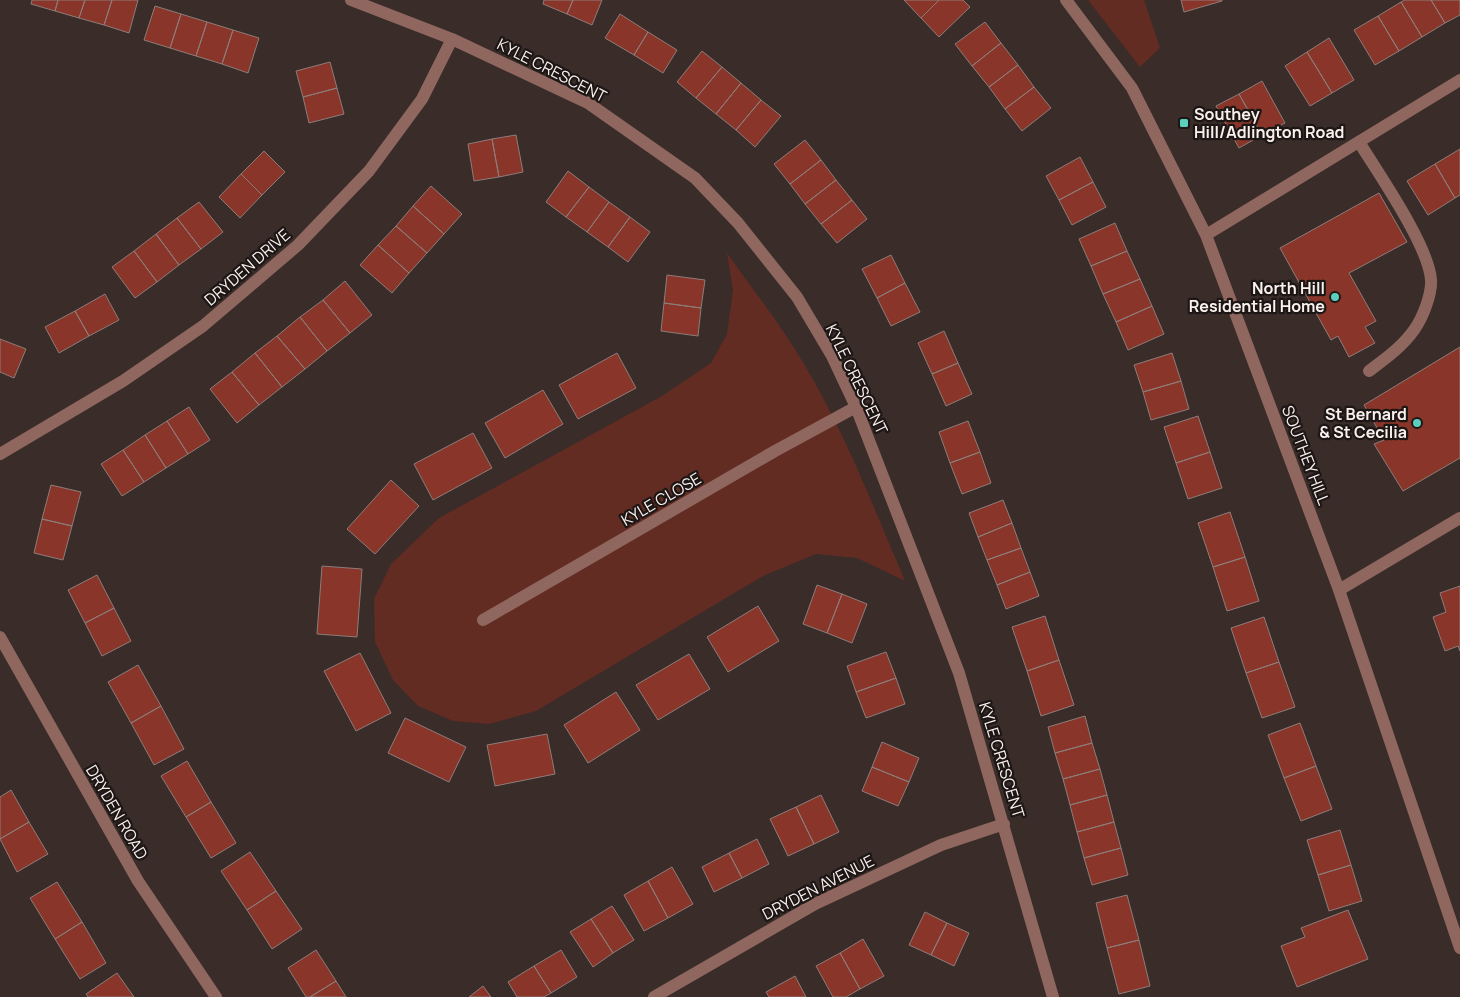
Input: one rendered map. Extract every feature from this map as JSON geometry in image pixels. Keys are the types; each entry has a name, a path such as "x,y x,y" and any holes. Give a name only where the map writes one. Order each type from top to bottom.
{"street":[{"name":"KYLE CRESCENT","path":"351,0 452,39 588,103 695,178 738,223 796,297 832,356 856,407 959,673 1053,997"},
{"name":"SOUTHEY HILL","path":"1066,0 1132,88 1206,235 1339,590 1458,934 1460,948"},
{"name":"DRYDEN DRIVE","path":"0,454 122,381 203,326 298,245 375,163 422,99 452,39"},
{"path":"1206,235 1460,80"},
{"path":"1359,142 1415,235 1427,261 1431,281 1426,305 1415,329 1398,349 1369,371"},
{"name":"KYLE CLOSE","path":"483,620 775,450 856,407"},
{"path":"1339,590 1460,518"},
{"name":"DRYDEN ROAD","path":"0,637 138,881 216,997"},
{"name":"DRYDEN AVENUE","path":"654,997 815,904 942,845 1004,824"}],"shaded area":[{"path":"1088,0 1144,0 1160,48 1140,67"},
{"path":"727,253 776,320 824,400 867,490 905,581 857,558 816,554 763,576 536,711 489,724 453,721 418,706 393,680 375,642 374,599 391,564 439,518 662,396 711,363 727,334 733,290"}],"building":[{"path":"32,0 58,0 55,11 31,4"},
{"path":"58,0 85,0 79,18 55,11"},
{"path":"85,0 112,0 104,25 79,18"},
{"path":"112,0 138,0 129,33 104,25"},
{"path":"544,0 573,0 567,14 543,4"},
{"path":"573,0 602,0 592,25 567,14"},
{"path":"904,0 939,0 921,18"},
{"path":"939,0 963,0 970,7 939,37 921,18"},
{"path":"1181,0 1222,0 1222,1 1184,12"},
{"path":"1405,0 1431,0 1445,23 1422,37 1401,2"},
{"path":"1431,0 1460,0 1460,15 1445,23"},
{"path":"1401,2 1422,37 1399,51 1378,16"},
{"path":"155,6 181,14 170,48 144,40"},
{"path":"181,14 207,22 196,56 170,48"},
{"path":"620,14 648,32 634,55 605,38"},
{"path":"1378,16 1399,51 1375,65 1354,30"},
{"path":"207,22 233,30 222,64 196,56"},
{"path":"985,22 1001,43 972,66 955,44"},
{"path":"233,30 259,38 248,73 222,64"},
{"path":"648,32 677,50 663,73 634,55"},
{"path":"1329,38 1354,80 1332,93 1307,52"},
{"path":"1001,43 1018,65 989,87 972,66"},
{"path":"702,51 722,67 696,98 677,82"},
{"path":"1307,52 1332,93 1310,106 1285,66"},
{"path":"330,62 337,88 303,97 296,71"},
{"path":"1018,65 1034,87 1005,109 989,87"},
{"path":"722,67 741,83 716,114 696,98"},
{"path":"1262,81 1285,123 1262,135 1239,94"},
{"path":"741,83 761,100 736,130 716,114"},
{"path":"1034,87 1051,108 1022,131 1005,109"},
{"path":"337,88 344,114 309,123 303,97"},
{"path":"1239,94 1262,135 1239,148 1216,106"},
{"path":"761,100 781,116 755,147 736,130"},
{"path":"516,135 523,172 499,177 492,139"},
{"path":"492,139 499,177 474,181 468,144"},
{"path":"805,140 821,160 790,184 774,164"},
{"path":"1460,149 1460,195 1455,198 1435,164"},
{"path":"264,151 285,172 262,195 241,174"},
{"path":"1080,157 1093,182 1059,200 1046,176"},
{"path":"821,160 836,180 805,204 790,184"},
{"path":"1435,164 1455,198 1428,215 1407,181"},
{"path":"568,171 589,187 566,217 546,202"},
{"path":"241,174 262,195 240,218 219,197"},
{"path":"836,180 852,200 821,224 805,204"},
{"path":"1093,182 1106,207 1072,225 1059,200"},
{"path":"431,186 462,214 444,234 413,206"},
{"path":"589,187 609,202 587,232 566,217"},
{"name":"North Hill Residential Home","path":"1379,193 1407,242 1349,273 1376,321 1365,327 1375,343 1349,357 1338,336 1331,340 1280,248"},
{"path":"852,200 867,219 837,243 821,224"},
{"path":"199,202 223,232 201,249 177,218"},
{"path":"609,202 630,217 608,247 587,232"},
{"path":"413,206 444,234 427,253 396,226"},
{"path":"630,217 650,232 628,262 608,247"},
{"path":"177,218 201,249 179,265 156,234"},
{"path":"1115,223 1127,251 1091,266 1079,239"},
{"path":"396,226 427,253 409,273 378,245"},
{"path":"156,234 179,265 157,282 134,251"},
{"path":"378,245 409,273 392,293 360,265"},
{"path":"134,251 157,282 135,298 112,267"},
{"path":"1127,251 1140,279 1103,294 1091,266"},
{"path":"891,255 905,283 877,298 862,269"},
{"path":"667,275 705,280 701,308 664,303"},
{"path":"1140,279 1152,306 1116,322 1103,294"},
{"path":"345,281 372,315 350,333 323,300"},
{"path":"905,283 920,312 891,326 877,298"},
{"path":"105,294 119,320 89,336 75,311"},
{"path":"323,300 350,333 327,351 300,317"},
{"path":"664,303 701,308 698,336 661,331"},
{"path":"1152,306 1164,334 1128,350 1116,322"},
{"path":"75,311 89,336 59,353 45,327"},
{"path":"300,317 327,351 305,369 277,336"},
{"path":"944,331 958,363 932,374 918,343"},
{"path":"277,336 305,369 282,387 255,353"},
{"path":"0,339 26,349 14,378 0,372"},
{"name":"St Bernard & St Cecilia","path":"1460,347 1460,458 1403,491 1374,444 1384,440 1364,405"},
{"path":"255,353 282,387 259,405 232,372"},
{"path":"617,353 636,388 578,419 559,385"},
{"path":"1172,353 1181,381 1143,392 1134,365"},
{"path":"958,363 972,394 946,406 932,374"},
{"path":"232,372 259,405 237,423 210,389"},
{"path":"1181,381 1189,409 1151,420 1143,392"},
{"path":"543,390 563,424 505,458 485,423"},
{"path":"189,407 210,440 188,454 167,421"},
{"path":"1198,416 1210,452 1176,463 1164,427"},
{"path":"167,421 188,454 166,468 145,435"},
{"path":"968,421 980,452 950,463 939,432"},
{"path":"473,433 492,468 433,500 414,464"},
{"path":"145,435 166,468 144,482 123,450"},
{"path":"123,450 144,482 122,496 101,464"},
{"path":"980,452 991,483 962,494 950,463"},
{"path":"1210,452 1222,488 1188,499 1176,463"},
{"path":"391,480 419,506 375,554 347,529"},
{"path":"51,485 81,492 72,526 42,519"},
{"path":"1003,500 1012,523 978,537 969,513"},
{"path":"1230,512 1245,557 1213,567 1198,523"},
{"path":"42,519 72,526 63,560 34,553"},
{"path":"1012,523 1021,548 987,560 978,537"},
{"path":"1021,548 1030,572 997,585 987,560"},
{"path":"1245,557 1259,601 1227,611 1213,567"},
{"path":"322,566 362,569 357,637 317,634"},
{"path":"1030,572 1039,596 1006,609 997,585"},
{"path":"97,575 114,608 85,623 68,590"},
{"path":"817,585 842,594 827,633 803,624"},
{"path":"1460,586 1460,651 1458,646 1445,651 1433,617 1446,612 1440,593"},
{"path":"842,594 867,604 852,643 827,633"},
{"path":"758,606 779,641 728,672 707,637"},
{"path":"114,608 131,641 102,656 85,623"},
{"path":"1045,616 1059,660 1027,671 1012,627"},
{"path":"1264,617 1279,662 1246,673 1231,628"},
{"path":"886,652 896,678 856,692 847,666"},
{"path":"360,653 391,713 356,731 324,671"},
{"path":"689,654 710,689 658,720 636,685"},
{"path":"1059,660 1074,705 1041,716 1027,671"},
{"path":"1279,662 1295,707 1262,718 1246,673"},
{"path":"138,665 161,706 131,723 108,682"},
{"path":"896,678 905,704 866,718 856,692"},
{"path":"616,692 640,730 588,763 564,725"},
{"path":"161,706 184,749 154,765 131,723"},
{"path":"1085,716 1092,743 1055,753 1048,727"},
{"path":"405,718 466,747 449,782 388,753"},
{"path":"1300,723 1316,766 1284,778 1268,735"},
{"path":"547,734 555,774 495,786 487,745"},
{"path":"882,742 919,758 909,782 872,767"},
{"path":"1092,743 1100,769 1063,779 1055,753"},
{"path":"187,761 211,802 186,817 161,776"},
{"path":"1316,766 1332,809 1301,821 1284,778"},
{"path":"872,767 909,782 898,806 862,791"},
{"path":"1100,769 1107,795 1070,805 1063,779"},
{"path":"11,790 29,822 0,839 0,797"},
{"path":"821,795 839,832 814,844 796,807"},
{"path":"1107,795 1114,822 1077,832 1070,805"},
{"path":"211,802 236,843 211,858 186,817"},
{"path":"796,807 814,844 788,856 770,819"},
{"path":"29,822 48,854 17,872 0,839"},
{"path":"1114,822 1121,848 1084,858 1077,832"},
{"path":"1340,830 1351,865 1318,875 1307,840"},
{"path":"757,839 769,864 742,878 729,853"},
{"path":"1121,848 1128,875 1092,885 1084,858"},
{"path":"250,852 276,891 247,910 221,871"},
{"path":"729,853 742,878 714,892 702,867"},
{"path":"1351,865 1362,901 1329,911 1318,875"},
{"path":"672,867 693,904 668,918 648,881"},
{"path":"648,881 668,918 644,931 624,895"},
{"path":"57,882 82,922 55,939 30,898"},
{"path":"276,891 302,929 272,949 247,910"},
{"path":"1127,895 1139,940 1107,948 1096,903"},
{"path":"612,906 634,940 613,953 591,919"},
{"path":"1348,910 1368,959 1297,987 1281,946 1305,937 1301,928"},
{"path":"925,912 947,923 931,955 909,945"},
{"path":"591,919 613,953 593,967 570,932"},
{"path":"82,922 106,963 80,979 55,939"},
{"path":"947,923 969,933 954,966 931,955"},
{"path":"863,939 884,976 860,989 840,953"},
{"path":"1139,940 1150,986 1119,994 1107,948"},
{"path":"316,950 336,981 310,997 306,997 288,968"},
{"path":"561,950 577,977 551,993 534,966"},
{"path":"840,953 860,989 846,997 833,997 816,966"},
{"path":"534,966 551,993 544,997 517,997 508,982"},
{"path":"117,973 134,997 88,997 86,994"},
{"path":"795,976 806,997 769,997 766,992"},
{"path":"336,981 346,997 310,997"},
{"path":"483,986 491,997 469,997"}],"place":[{"name":"Southey Hill/Adlington Road","path":"1184,123"},
{"name":"North Hill Residential Home","path":"1335,297"},
{"name":"St Bernard & St Cecilia","path":"1417,423"}]}
